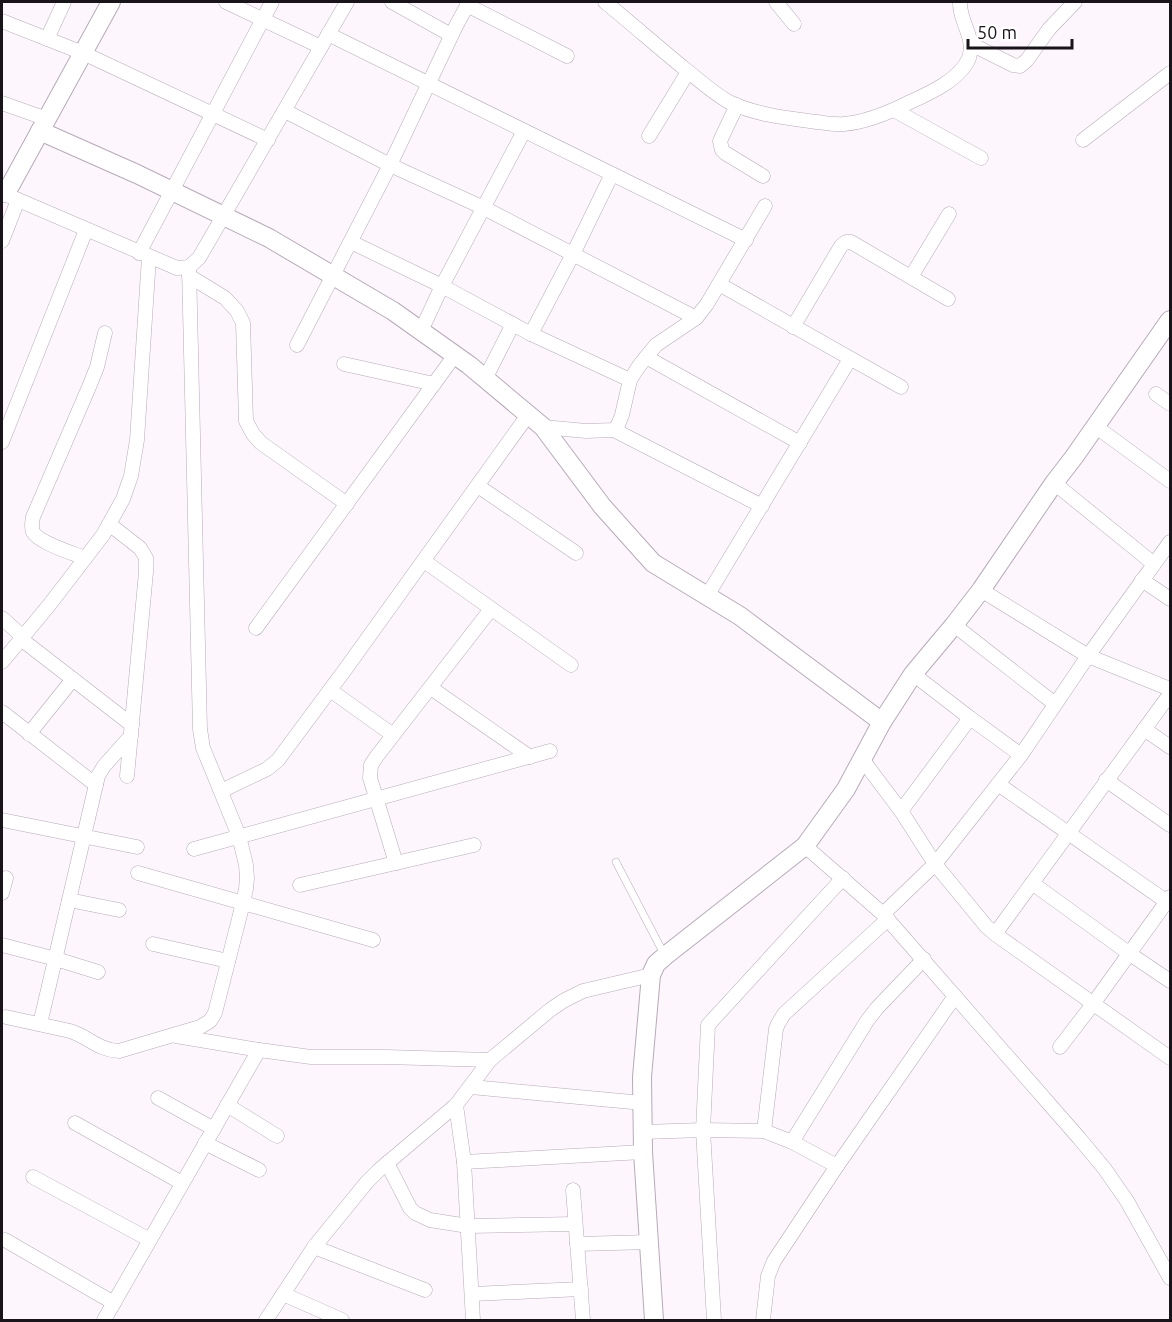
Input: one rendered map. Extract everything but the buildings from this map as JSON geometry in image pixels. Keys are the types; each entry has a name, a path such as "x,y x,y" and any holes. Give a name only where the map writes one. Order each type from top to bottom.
{"street":[{"path":"47,39 64,2"},
{"path":"2,241 10,186 111,2"},
{"path":"226,2 263,19 325,40 428,84 746,240"},
{"path":"2,662 103,535 123,499 131,476 137,440 144,255 172,191 272,2"},
{"path":"6,1017 70,1030 98,1046 119,1051 200,1027 210,1021 215,1013 243,903 247,878 239,836 204,748 200,729 189,272 285,111 345,2"},
{"path":"392,2 452,35"},
{"path":"605,2 709,89 728,101 749,110 777,117 841,125 884,115 936,90 958,73 968,59 971,44 961,17 960,2"},
{"path":"776,2 794,24"},
{"path":"971,44 1012,65 1020,66 1027,60 1049,29 1075,2"},
{"path":"297,345 390,165 468,3 567,56"},
{"path":"2,21 83,54 268,140"},
{"path":"649,136 688,72"},
{"path":"1083,140 1170,73"},
{"path":"2,103 172,191 269,238 393,311 455,355 543,427 602,506 654,562 740,616 882,722"},
{"path":"737,105 720,141 722,150 763,176"},
{"path":"894,110 981,158"},
{"path":"285,111 390,165 484,208 696,318"},
{"path":"421,331 442,286 525,131"},
{"path":"531,334 612,174"},
{"path":"7,196 189,272 225,298 237,310 243,323 246,421 253,434 261,443 347,504"},
{"path":"614,430 622,415 630,380 656,345 696,318 707,304 765,207"},
{"path":"911,277 949,214"},
{"path":"2,442 86,230"},
{"path":"351,242 442,286 531,334 630,380"},
{"path":"793,327 841,246 846,242 851,242 948,298"},
{"path":"718,284 901,387"},
{"path":"654,1320 642,1077 651,975 656,964 805,846 846,789 882,722 913,674 981,590 1053,483 1170,320"},
{"path":"485,379 513,324"},
{"path":"85,558 42,540 34,534 32,527 33,517 93,377 105,333"},
{"path":"256,628 455,355"},
{"path":"646,357 800,443"},
{"path":"707,596 850,359"},
{"path":"344,364 434,384"},
{"path":"1156,394 1170,404"},
{"path":"221,791 267,769 278,760 528,415"},
{"path":"1095,426 1170,481"},
{"path":"543,427 586,432 614,430 762,506"},
{"path":"1053,483 1154,564"},
{"path":"478,486 576,553"},
{"path":"109,524 140,548 146,558 127,776"},
{"path":"764,1131 776,1029 780,1019 935,864 1021,755 1088,656 1170,542"},
{"path":"424,561 571,665"},
{"path":"1142,580 1170,599"},
{"path":"981,590 1088,656 1170,692 995,934"},
{"path":"396,863 370,778 371,765 491,609"},
{"path":"2,618 22,638 131,730"},
{"path":"954,625 1055,704"},
{"path":"913,674 1021,755"},
{"path":"29,734 73,679"},
{"path":"431,688 530,757"},
{"path":"330,690 393,735"},
{"path":"2,712 96,785"},
{"path":"901,811 970,718"},
{"path":"1144,729 1170,747"},
{"path":"40,1024 98,776 131,730"},
{"path":"195,849 550,751"},
{"path":"862,759 901,811 935,864 995,934 1170,1058"},
{"path":"1106,780 1170,825"},
{"path":"998,784 1169,901 1060,1047"},
{"path":"2,820 136,847"},
{"path":"300,885 474,844"},
{"path":"805,846 885,916 1079,1138 1104,1168 1126,1201 1170,1278"},
{"path":"138,873 373,940"},
{"path":"2,893 6,878"},
{"path":"714,1320 703,1130 708,1025 843,878"},
{"path":"1032,883 1170,981"},
{"path":"69,900 118,910"},
{"path":"153,944 228,961"},
{"path":"2,945 98,972"},
{"path":"792,1142 867,1021 924,959"},
{"path":"266,1320 314,1247 367,1182 456,1105 490,1060 563,1001 583,992 651,975"},
{"path":"763,1320 768,1276 774,1261 955,996"},
{"path":"174,1035 311,1057 490,1060"},
{"path":"104,1320 259,1050"},
{"path":"471,1087 643,1103"},
{"path":"158,1098 214,1129"},
{"path":"227,1105 277,1136"},
{"path":"456,1105 464,1162 473,1320"},
{"path":"75,1123 182,1183"},
{"path":"643,1132 764,1131 792,1142 837,1166"},
{"path":"206,1143 259,1170"},
{"path":"464,1162 644,1152"},
{"path":"387,1163 410,1208 430,1220 468,1226 575,1224"},
{"path":"33,1177 150,1240"},
{"path":"573,1190 583,1320"},
{"path":"5,1240 114,1303"},
{"path":"577,1244 650,1242"},
{"path":"314,1247 424,1290"},
{"path":"473,1294 581,1290"},
{"path":"283,1294 342,1320"}],"lane":[{"path":"616,862 665,956"}]}
